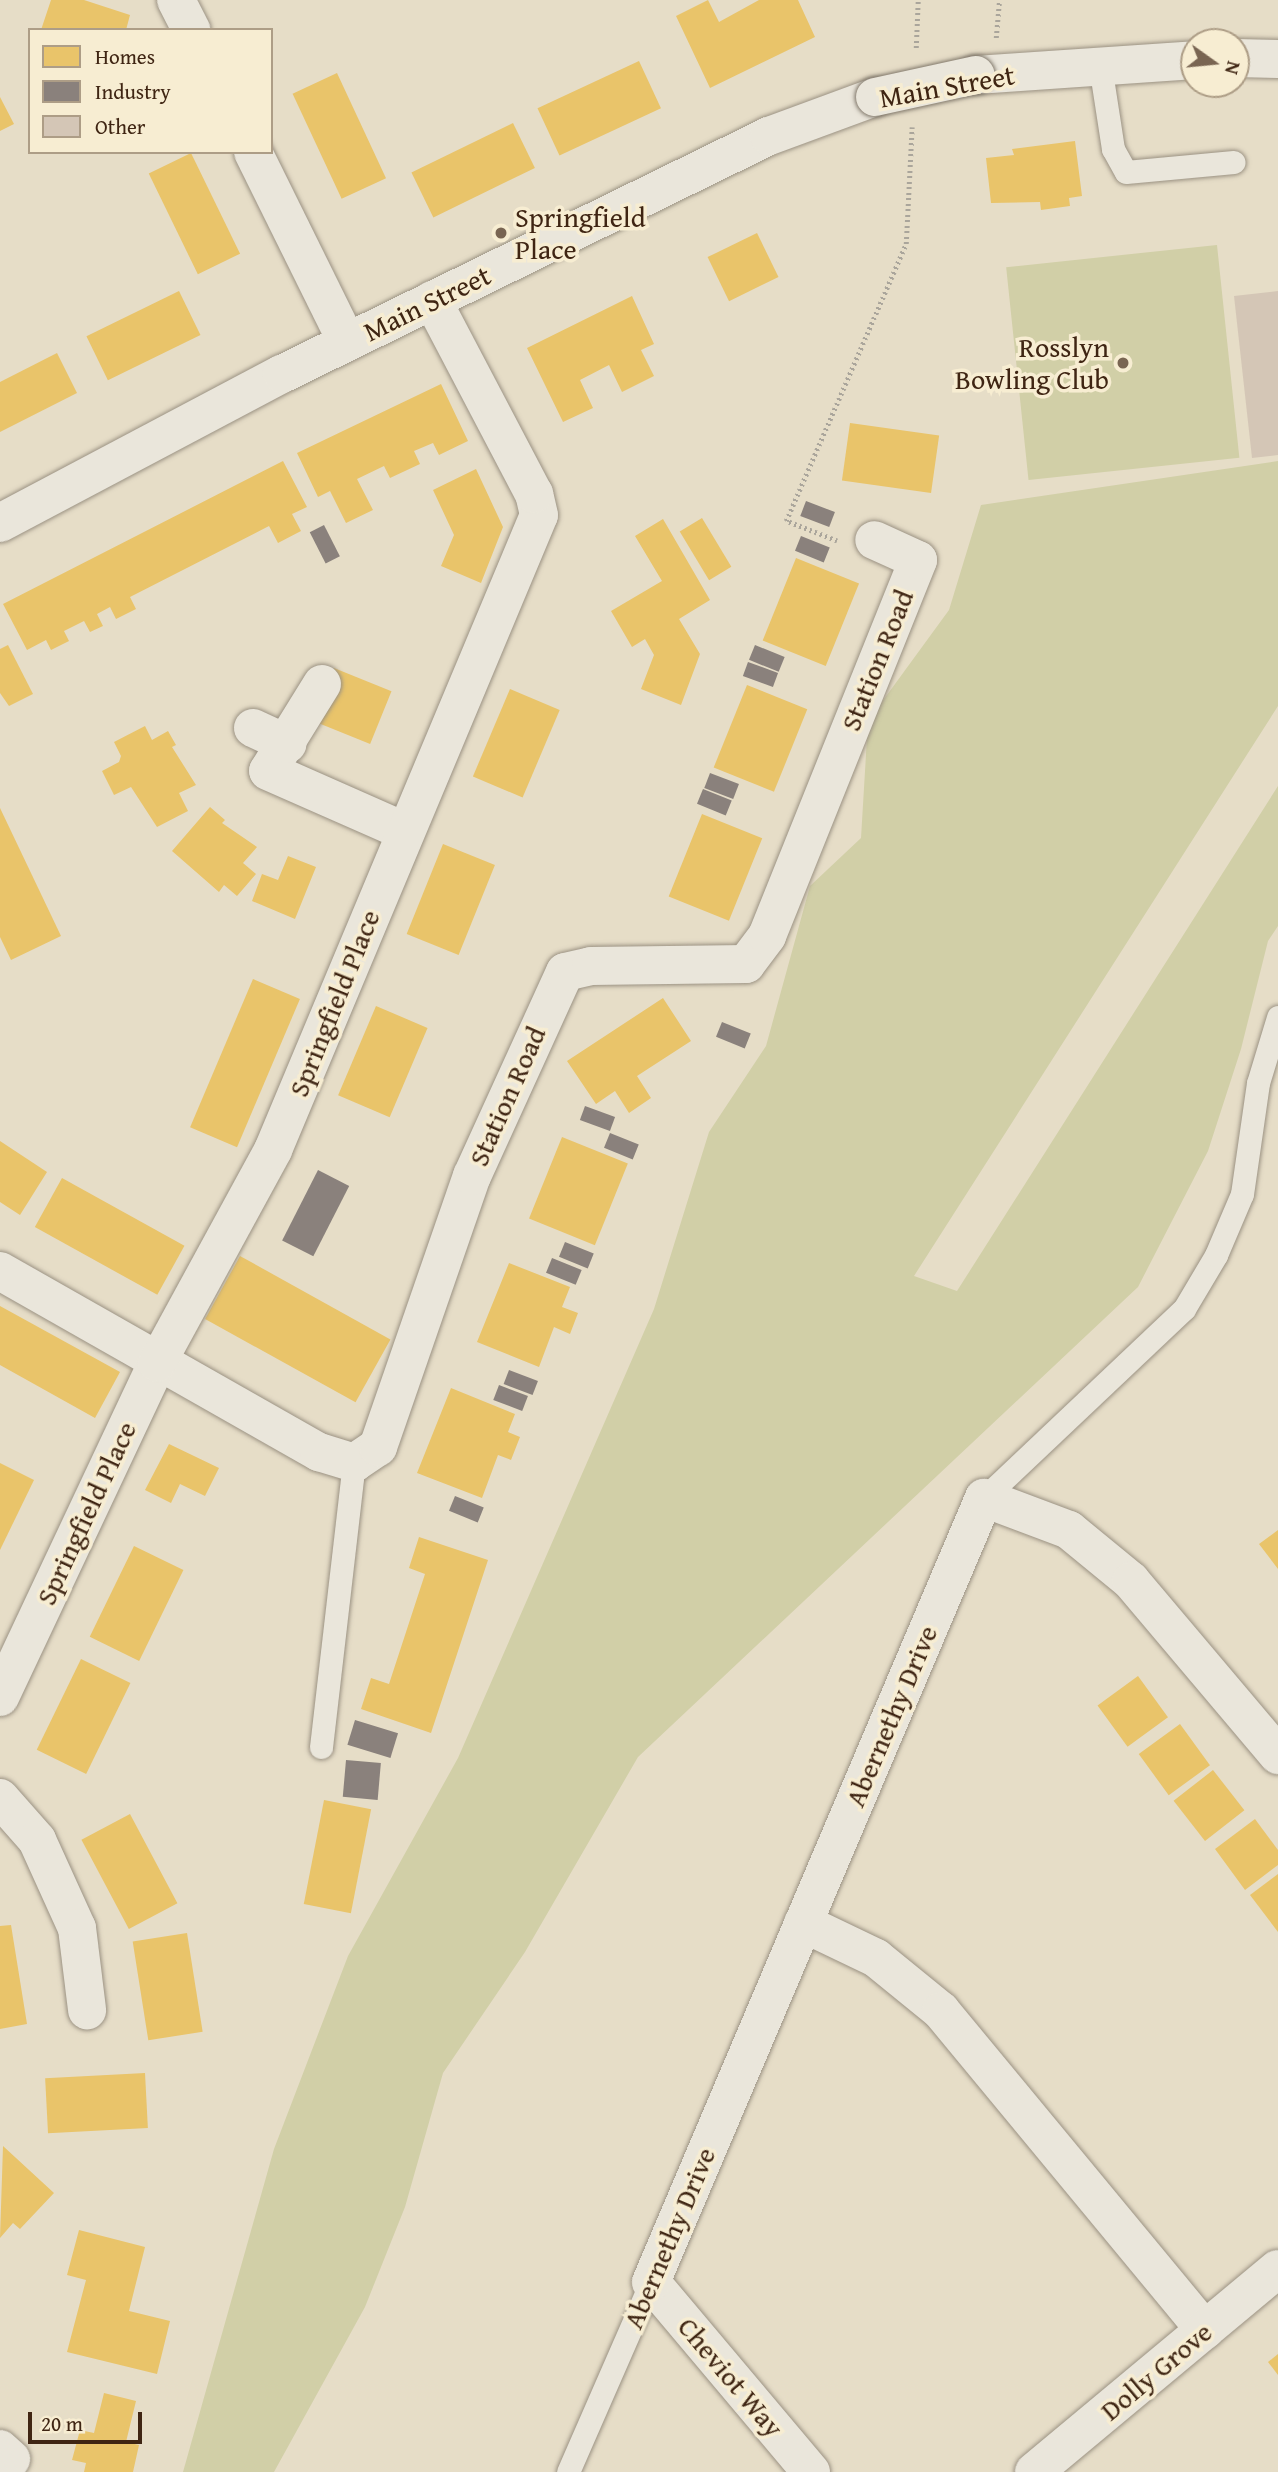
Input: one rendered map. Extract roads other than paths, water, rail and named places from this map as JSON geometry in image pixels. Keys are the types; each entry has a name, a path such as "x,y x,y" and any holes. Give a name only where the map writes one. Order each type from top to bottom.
{"street":[{"path":"176,0 190,28"},
{"path":"1250,58 1278,59"},
{"name":"Main Street","path":"0,523 347,342 768,136 875,97 976,75 1180,61"},
{"path":"254,154 347,342"},
{"name":"Springfield Place","path":"0,1697 157,1363 274,1150 404,831 539,515 534,494 432,300"},
{"name":"Station Road","path":"354,1463 378,1447 472,1176 565,972 591,966 746,964 767,936 918,560 874,540"},
{"path":"321,684 288,744 268,771 404,831"},
{"path":"253,728 288,744"},
{"path":"0,1271 157,1363 319,1452 354,1463"},
{"path":"984,1498 1069,1530 1131,1581 1272,1748"},
{"name":"Abernethy Drive","path":"651,2282 984,1498"},
{"path":"0,1797 37,1840 77,1928 87,2010"},
{"path":"803,1923 876,1958 941,2011 1205,2330"},
{"name":"Dolly Grove","path":"1034,2472 1278,2269"},
{"name":"Cheviot Way","path":"651,2282 811,2472"}],"lane":[{"path":"1100,65 1114,149 1126,172 1234,162"},
{"name":"Abernethy Drive","path":"984,1498 1184,1309 1216,1255 1242,1194 1258,1083 1278,1017"},
{"path":"321,1747 354,1463"},
{"name":"Abernethy Drive","path":"568,2472 651,2282"}],"place":[{"name":"Springfield Place","path":"501,233"},
{"name":"Rosslyn Bowling Club","path":"1123,363"}]}
